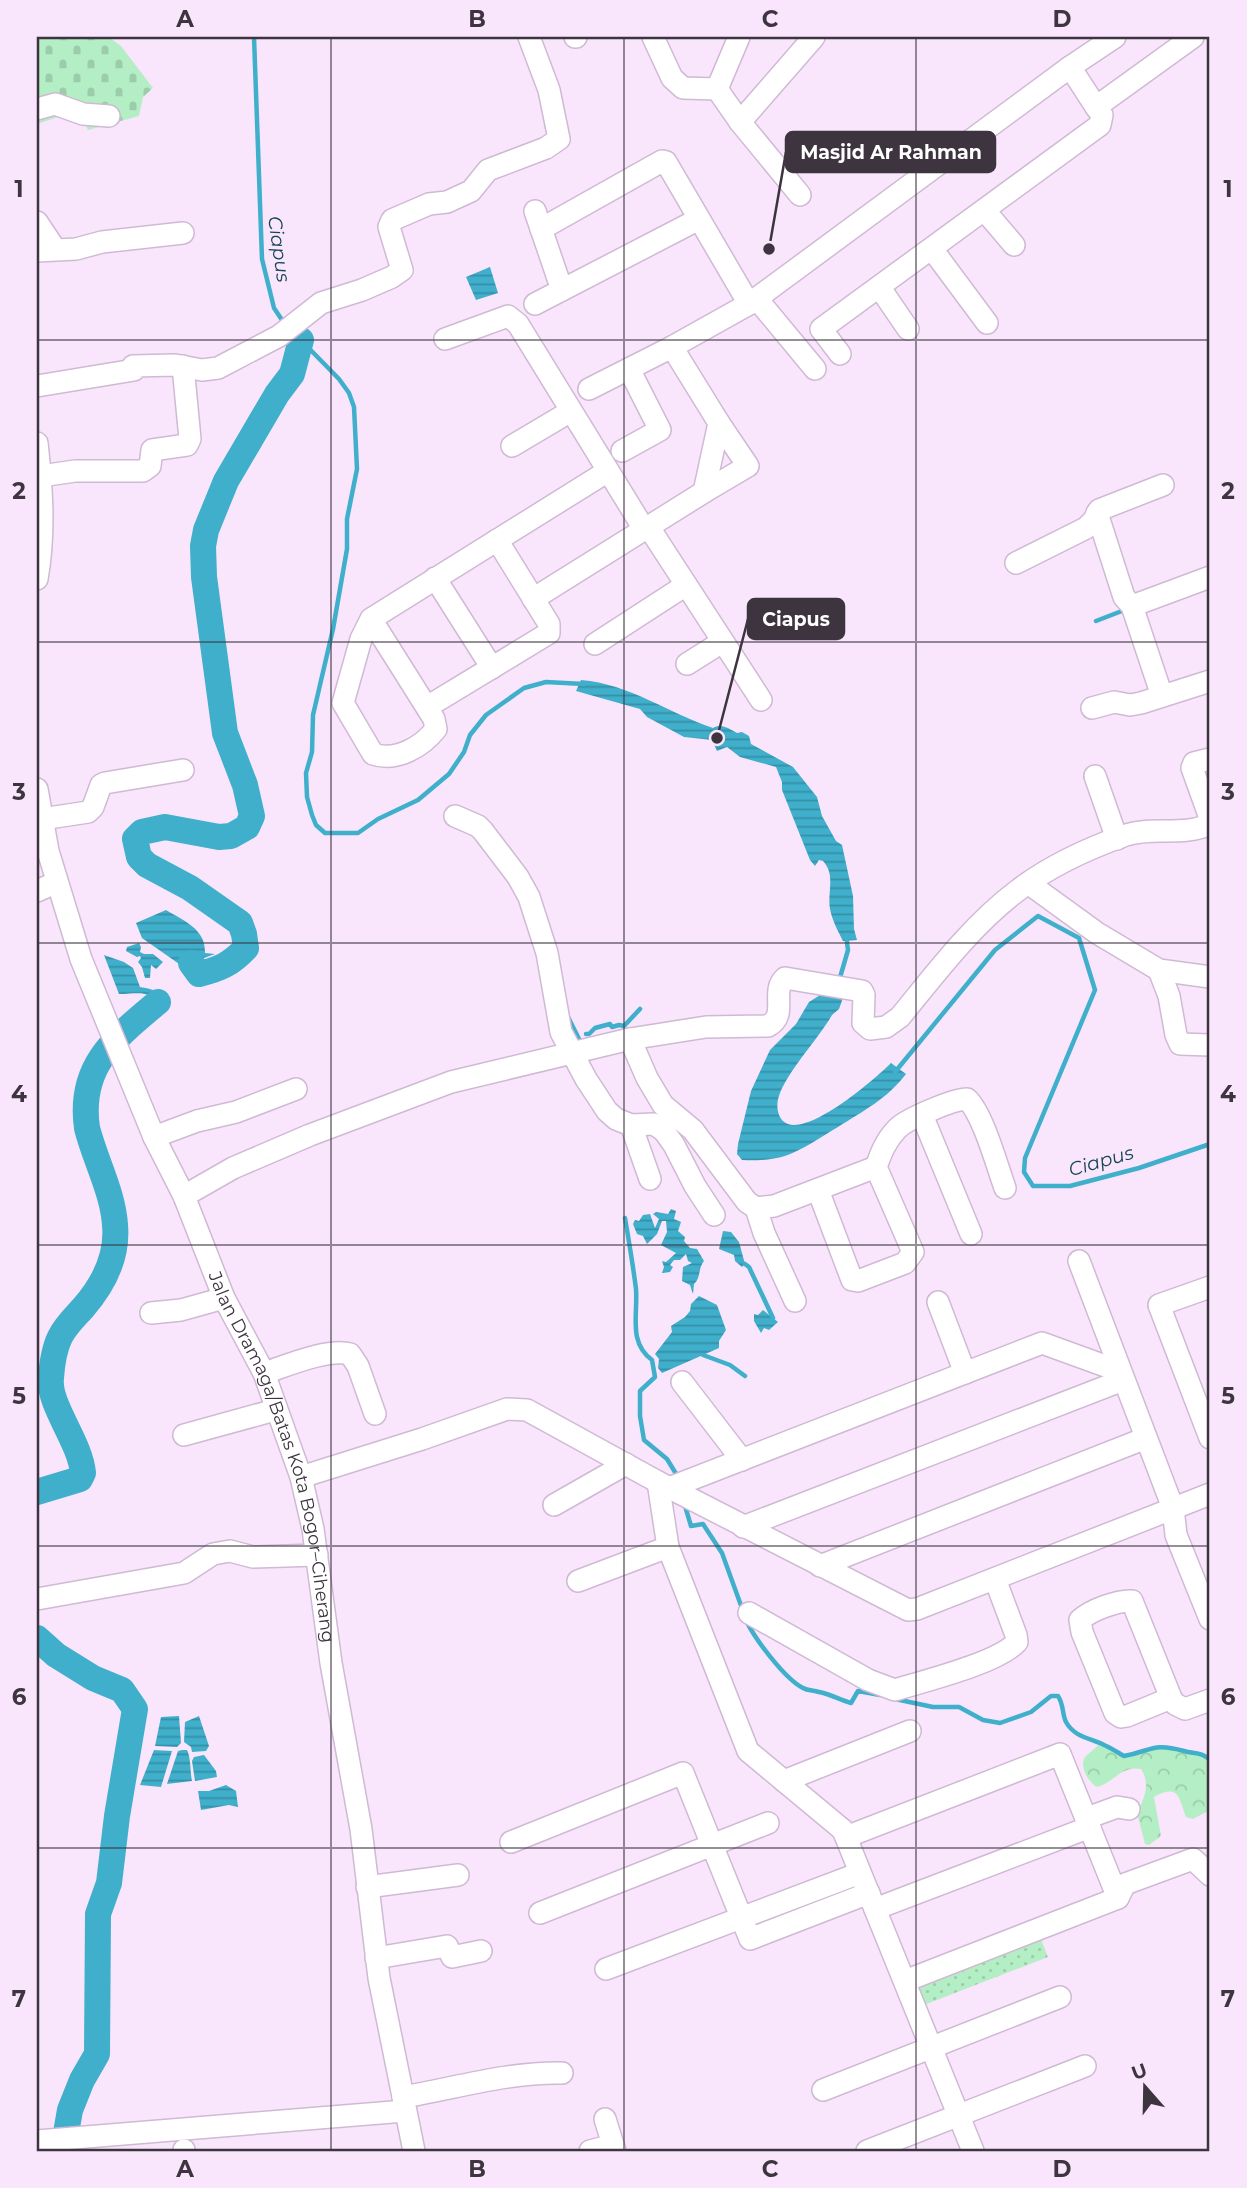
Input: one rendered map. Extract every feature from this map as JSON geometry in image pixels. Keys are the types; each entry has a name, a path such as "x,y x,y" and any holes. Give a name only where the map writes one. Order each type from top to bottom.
{"street":[{"path":"653,37 673,78 683,88 717,89"},
{"path":"717,89 739,37"},
{"path":"740,122 814,37"},
{"path":"589,389 672,347 753,301 1070,67 1115,37"},
{"path":"1096,107 1193,37"},
{"path":"37,386 134,370 133,366 183,366 202,370 218,368 279,336 321,303 392,277 402,270 389,227 392,220 429,204 447,202 471,191 488,170 546,148 559,139 538,39"},
{"path":"840,354 821,329 1100,125 1102,115 1070,67"},
{"path":"717,89 740,122 800,195"},
{"path":"37,108 55,104 83,114 109,116"},
{"path":"562,290 538,220 662,161 666,162 699,219 753,301 815,369"},
{"path":"985,211 1014,244"},
{"path":"535,304 699,219"},
{"path":"37,222 46,250 76,249 102,242 183,233"},
{"path":"933,249 987,323"},
{"path":"880,288 908,329"},
{"path":"445,339 508,316 517,324 608,471 761,700"},
{"path":"533,599 748,466 672,347"},
{"path":"40,483 75,471 143,471 150,466 152,450 187,445 190,439 183,366"},
{"path":"622,451 660,430 629,369"},
{"path":"512,446 571,411"},
{"path":"704,492 719,423"},
{"path":"37,443 42,533 37,579"},
{"path":"371,619 427,706 436,729 428,739 406,752 381,756 373,754 343,703 361,639 371,619 608,471"},
{"path":"1016,563 1086,528 1097,513 1107,506 1163,485"},
{"path":"1097,513 1124,597 1132,606 1162,696"},
{"path":"427,706 549,634 549,624 497,540"},
{"path":"1132,606 1210,577"},
{"path":"435,578 492,668"},
{"path":"595,644 686,585"},
{"path":"687,664 722,642"},
{"path":"1092,708 1114,702 1136,704 1210,681"},
{"path":"1210,759 1194,763 1192,768 1210,818"},
{"path":"42,819 88,812 93,807 101,785 105,783 183,770"},
{"path":"1095,776 1117,839"},
{"name":"Jalan Dramaga/Batas Kota Bogor–Ciherang","path":"37,795 48,851 81,959 154,1136 184,1196 224,1298 264,1373 300,1477 317,1555 331,1662 361,1829 376,1958 414,2151"},
{"path":"455,816 483,831 526,891 547,953 561,1032 607,1111 623,1123 654,1124 664,1130 714,1215"},
{"path":"184,1196 233,1168 351,1118 451,1082 630,1039 706,1027 768,1026 776,1021 778,1016 782,979 863,993 862,1019 866,1027 886,1027 900,1017 990,915 1028,883 1117,839 1144,830 1186,831 1210,824"},
{"path":"37,891 57,882"},
{"path":"1028,883 1097,933 1159,970 1210,977"},
{"path":"1159,970 1169,996 1180,1044 1210,1045"},
{"path":"630,1039 647,1078 663,1105 693,1130 751,1206 774,1206 876,1167"},
{"path":"154,1136 197,1121 236,1112 296,1089"},
{"path":"818,1190 852,1280 864,1279 905,1263 913,1252 876,1167 884,1146 898,1127 961,1098 969,1100 1005,1188"},
{"path":"922,1115 971,1234"},
{"path":"631,1125 650,1179"},
{"path":"756,1208 764,1233 795,1301"},
{"path":"1079,1261 1173,1508 1176,1535 1201,1571 1210,1619"},
{"path":"1210,1287 1159,1305 1210,1438"},
{"path":"151,1313 180,1310 224,1298"},
{"path":"938,1302 965,1373"},
{"path":"663,1485 742,1460 1042,1343 1121,1375"},
{"path":"264,1373 317,1357 343,1352 350,1354 358,1366 375,1414"},
{"path":"743,1527 1121,1375"},
{"path":"682,1382 742,1460"},
{"path":"300,1477 422,1439 496,1412 517,1408 527,1410 743,1527 908,1610 917,1609 1210,1494"},
{"path":"184,1435 275,1410"},
{"path":"820,1566 1146,1438"},
{"path":"554,1505 626,1464"},
{"path":"663,1485 668,1547 748,1752 843,1830 973,2151"},
{"path":"578,1581 668,1547"},
{"path":"37,1599 184,1573 214,1554 230,1551 253,1557 317,1555"},
{"path":"748,1614 868,1680 895,1690 985,1660 1017,1642 995,1578"},
{"path":"1171,1698 1135,1714 1121,1717 1118,1715 1082,1632 1080,1620 1104,1608 1132,1601 1175,1704 1185,1709 1210,1700"},
{"path":"784,1781 910,1731"},
{"path":"846,1837 1060,1754 1118,1887"},
{"path":"511,1842 683,1773 750,1939 827,1910 872,1901 1089,1822 1117,1807 1129,1809"},
{"path":"540,1913 768,1823"},
{"path":"905,1981 1118,1887 1194,1859 1210,1875"},
{"path":"606,1969 860,1873"},
{"path":"367,1887 458,1875"},
{"path":"819,1888 827,1910"},
{"path":"376,1958 447,1946 452,1957 481,1951"},
{"path":"823,2090 1060,1997"},
{"path":"867,2151 1085,2066"},
{"path":"58,2139 404,2104 514,2074 562,2073"},
{"path":"590,2151 614,2148 605,2119"}],"green space":[{"path":"37,37 109,37 121,46 153,88 143,97 139,116 88,130 83,119 67,114 37,124"},
{"path":"1100,1743 1124,1757 1157,1747 1204,1755 1210,1761 1210,1810 1193,1819 1186,1817 1177,1795 1173,1792 1154,1797 1161,1836 1149,1845 1145,1844 1137,1813 1145,1791 1144,1775 1141,1769 1134,1768 1103,1785 1094,1785 1087,1777 1083,1764 1086,1756"},
{"path":"1040,1937 1048,1957 924,2005 916,1985"}],"water":[{"path":"490,267 498,293 476,300 466,277"},
{"path":"581,680 616,687 713,728 722,726 737,733 742,732 749,736 751,744 793,767 817,797 822,816 836,841 842,845 853,896 857,940 843,941 837,929 829,903 830,878 827,866 819,860 815,866 810,860 782,790 776,767 740,757 727,747 717,751 712,740 684,737 647,717 640,709 576,691"},
{"path":"166,910 198,932 205,953 215,954 182,966 142,938 136,923"},
{"path":"139,943 140,952 153,954 163,962 156,969 151,965 150,978 145,978 138,962 140,956 126,951 127,947"},
{"path":"104,955 133,968 140,987 162,994 169,1005 161,1005 142,994 119,994"},
{"path":"848,984 839,1009 795,1066 783,1087 778,1102 781,1119 793,1125 822,1116 855,1094 891,1063 906,1074 891,1091 874,1104 799,1150 775,1158 742,1160 737,1154 738,1144 751,1091 770,1050 796,1024 809,1002 825,992"},
{"path":"671,1209 676,1211 674,1219 681,1222 678,1231 685,1237 684,1241 690,1248 697,1249 704,1261 694,1284 693,1294 690,1285 682,1281 683,1267 692,1263 688,1261 686,1254 680,1260 674,1260 670,1265 673,1267 670,1272 662,1273 662,1261 666,1262 676,1253 661,1245 667,1232 666,1221 662,1221 657,1234 647,1244 643,1236 637,1234 633,1224 643,1215 650,1214 655,1228 659,1219 653,1214 668,1214"},
{"path":"723,1231 731,1232 739,1242 745,1264 742,1267 735,1261 734,1255 719,1249"},
{"path":"699,1296 717,1305 726,1330 719,1341 719,1348 662,1373 655,1354 672,1332 671,1326 685,1317 691,1304"},
{"path":"763,1310 778,1322 769,1330 764,1328 761,1333 754,1321 754,1314 758,1315"},
{"path":"179,1716 181,1743 177,1747 155,1746 161,1717"},
{"path":"199,1716 209,1746 206,1751 192,1752 191,1747 184,1742 185,1722"},
{"path":"154,1750 172,1751 161,1787 140,1785"},
{"path":"187,1750 188,1753 192,1781 167,1784 178,1751"},
{"path":"204,1755 216,1771 217,1777 195,1781 192,1761 194,1757"},
{"path":"226,1785 236,1791 238,1807 229,1805 201,1810 198,1791 209,1791"}],"waterway":[{"name":"Ciapus","path":"254,37 262,259 274,308 284,323"},
{"name":"Ciapus","path":"292,331 339,379 349,393 354,407 357,469 347,519 347,549 333,629 313,715 312,752 306,773 307,797 316,825 325,833 358,833 378,819 418,800 449,774 464,752 470,735 486,715 524,688 546,682 584,684"},
{"path":"191,963 199,974 219,968 235,958 246,948 240,923 190,888 147,865 139,857 135,839 142,832 165,827 219,837 231,836 247,827 252,816 245,785 225,733 204,577 203,546 206,530 226,481 277,394 292,374 301,340"},
{"path":"1096,621 1127,609"},
{"name":"Ciapus","path":"895,1072 995,950 1038,916 1079,938 1095,990 1025,1158 1024,1172 1033,1186 1070,1186 1139,1168 1210,1144"},
{"name":"Ciapus","path":"839,981 848,950 846,935"},
{"path":"37,1492 80,1479 83,1473 81,1461 51,1389 53,1362 60,1337 97,1290 108,1270 114,1248 114,1213 87,1128 88,1087 94,1070 114,1041 158,1002"},
{"path":"586,1034 610,1024 612,1027 624,1026 640,1009"},
{"path":"568,1017 581,1043"},
{"path":"625,1218 636,1289 637,1336 640,1345 652,1360 655,1377 640,1391 644,1440 667,1459 678,1477"},
{"path":"745,1264 749,1267 773,1318"},
{"path":"703,1355 730,1365 745,1376"},
{"path":"685,1506 691,1526 703,1524 722,1553 743,1611"},
{"path":"746,1620 771,1657 803,1688 851,1703 858,1691 880,1695"},
{"path":"37,1638 56,1655 93,1678 122,1690 135,1709 109,1883 98,1914 97,2054 82,2080 70,2110 66,2133 68,2151"},
{"path":"895,1699 933,1707 959,1707 983,1720 1000,1723 1031,1712 1051,1696 1058,1696 1066,1722 1074,1731 1124,1756 1165,1747 1201,1754 1210,1760"}],"place":[{"name":"Masjid Ar Rahman","path":"769,249"},
{"name":"Ciapus","path":"717,738"}]}
